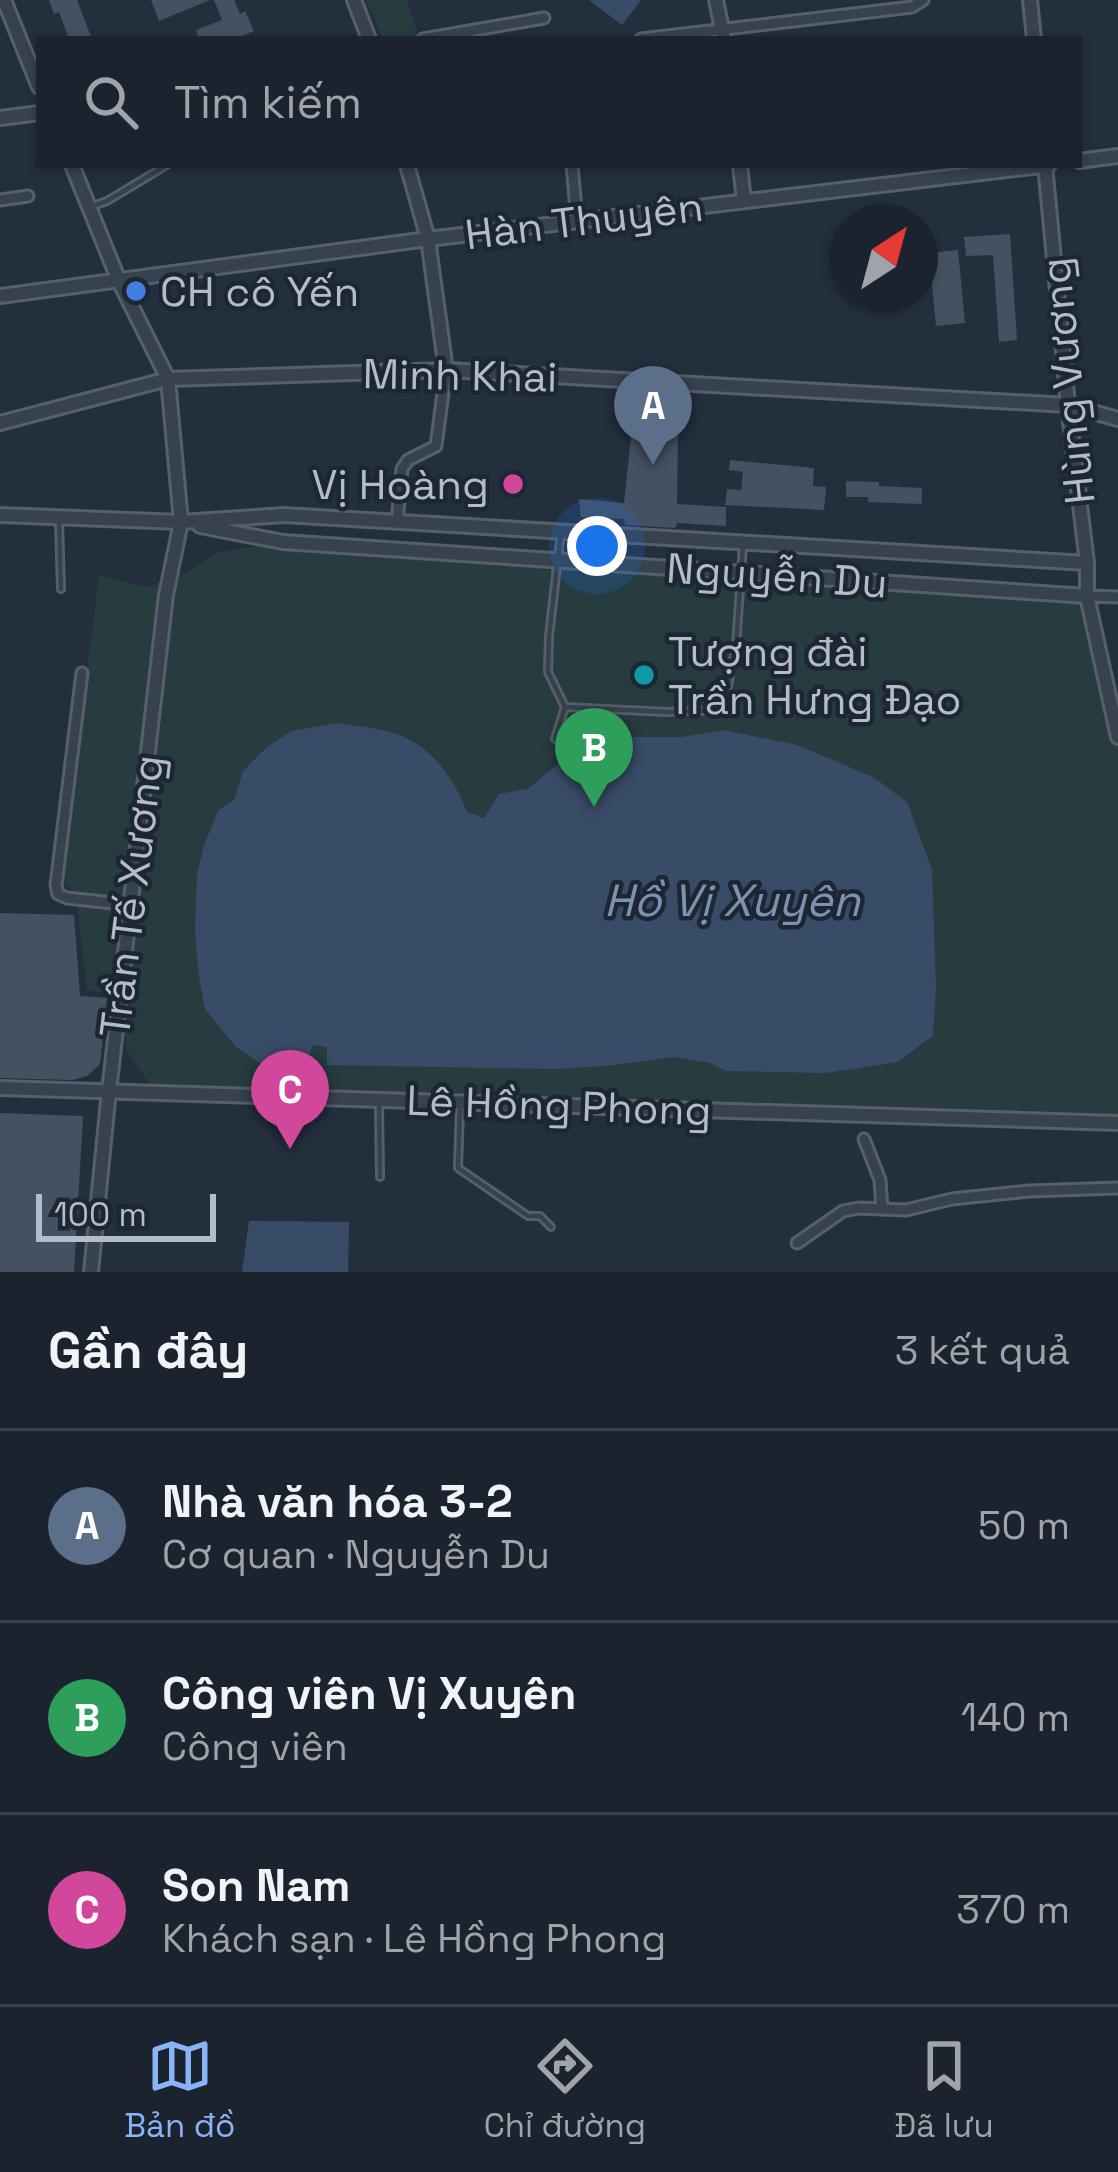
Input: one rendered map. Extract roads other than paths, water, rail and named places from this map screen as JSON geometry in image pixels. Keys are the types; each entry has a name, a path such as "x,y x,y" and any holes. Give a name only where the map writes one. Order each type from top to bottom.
{"street":[{"path":"4,0 36,79"},
{"path":"354,0 368,36"},
{"path":"716,0 723,34"},
{"path":"690,36 912,8 923,0"},
{"path":"1030,0 1034,36"},
{"path":"440,36 544,18"},
{"path":"0,118 36,113"},
{"path":"1082,161 1118,156"},
{"path":"73,168 119,281 168,380"},
{"path":"397,522 402,469 408,460 436,446 446,370 428,239 408,168"},
{"path":"572,168 577,221"},
{"path":"740,168 744,201"},
{"name":"Hàn Thuyên","path":"0,296 1022,168"},
{"name":"Hùng Vương","path":"1047,168 1087,596 1118,737"},
{"path":"0,200 28,196"},
{"name":"Minh Khai","path":"0,423 168,380 446,370 1068,405 1118,418"},
{"name":"Trần Tế Xương","path":"91,1272 166,596 181,522 168,380"},
{"name":"Nguyễn Du","path":"0,515 181,522 284,515 1087,563"},
{"name":"Nguyễn Du","path":"181,522 283,542 1087,596"},
{"path":"1087,596 1118,597"},
{"path":"82,673 56,885 58,894 67,898 130,905"},
{"name":"Lê Hồng Phong","path":"0,1088 1118,1123"},
{"path":"864,1139 880,1180 882,1209"},
{"path":"796,1243 843,1211 906,1210 952,1199 1029,1191 1118,1188"}],"lane":[{"path":"90,207 162,168"},
{"path":"59,517 61,589"},
{"path":"555,739 565,707 548,672 561,532"},
{"path":"565,707 723,710 736,646 743,543"},
{"path":"379,1100 380,1178"},
{"path":"460,1102 458,1168 551,1227"}],"water":[{"path":"589,0 641,0 622,25"},
{"name":"Hồ Vị Xuyên","path":"338,723 390,732 417,744 444,769 467,812 484,818 499,794 528,789 570,754 635,737 681,737 724,730 797,745 873,777 907,802 932,870 933,1036 897,1062 826,1073 726,1071 674,1057 555,1069 327,1065 327,1047 312,1045 307,1067 267,1068 235,1046 205,1009 195,930 197,875 218,811 234,800 243,771 291,731"},
{"path":"249,1221 349,1222 348,1272 242,1272"}],"place":[{"name":"CH cô Yến","path":"136,291"},
{"name":"Nhà văn hóa 3-2","path":"653,465"},
{"name":"Vị Hoàng","path":"513,484"},
{"name":"Tượng đài Trần Hưng Đạo","path":"644,675"},
{"name":"Công viên Vị Xuyên","path":"594,807"},
{"name":"Son Nam","path":"290,1149"}]}
